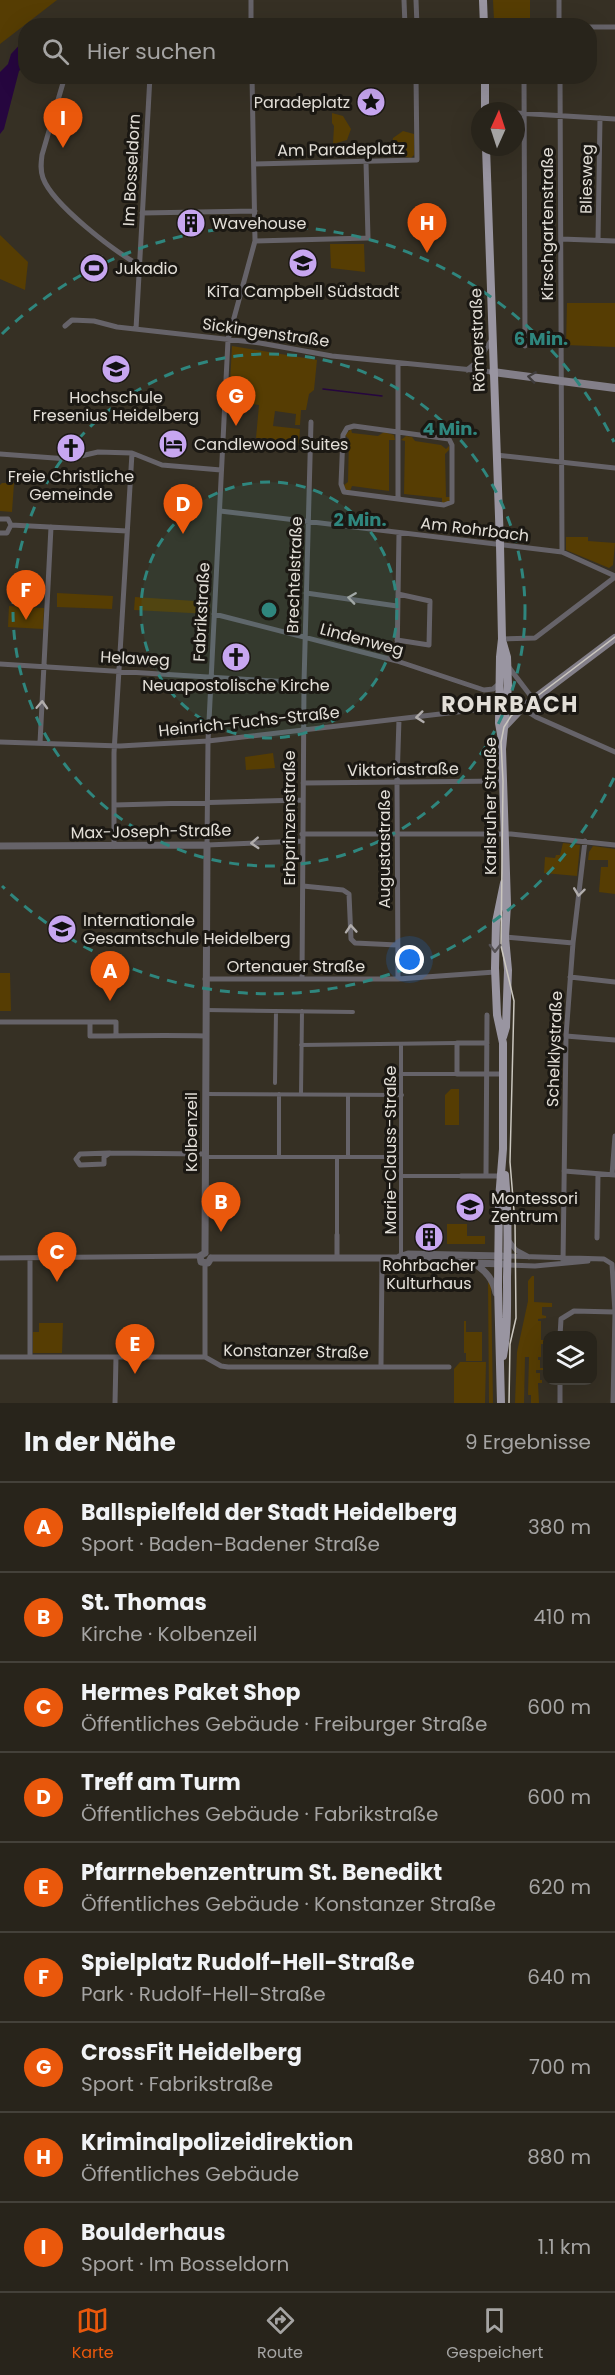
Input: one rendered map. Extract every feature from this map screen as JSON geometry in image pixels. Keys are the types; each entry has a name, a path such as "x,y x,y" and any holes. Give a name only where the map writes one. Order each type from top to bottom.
{"main road":[{"path":"483,0 484,18"},
{"path":"485,84 485,102"},
{"name":"Römerstraße","path":"486,156 500,545 502,639 499,723 502,740"},
{"name":"Sickingenstraße","path":"493,372 615,388"},
{"name":"Römerstraße","path":"502,639 507,664 506,726"},
{"name":"Karlsruher Straße","path":"503,1037 506,1027 508,970 505,937 507,904 504,883 502,740 506,726 522,708 615,639"},
{"name":"Karlsruher Straße","path":"501,1366 506,1340 501,1176 503,1037 497,1015 495,972 496,922 504,883"},
{"path":"495,972 499,976 506,999"},
{"name":"Karlsruher Straße","path":"501,1403 498,1308 507,1237 508,1204 503,1149"}],"street":[{"path":"251,0 251,18"},
{"path":"404,0 405,18"},
{"path":"416,0 417,18"},
{"path":"559,0 559,18"},
{"path":"597,27 615,27"},
{"name":"Im Bosseldorn","path":"63,84 42,155 42,176 59,201 125,257 139,265"},
{"name":"Im Bosseldorn","path":"136,329 150,84"},
{"name":"Fabrikstraße","path":"208,741 228,340 255,241 252,84"},
{"name":"Am Paradeplatz","path":"254,164 417,160 416,84"},
{"path":"524,84 524,102"},
{"name":"Kirschgartenstraße","path":"560,84 562,552"},
{"path":"525,113 615,119"},
{"name":"Bliesweg","path":"598,240 600,118"},
{"path":"524,156 525,346"},
{"path":"255,241 368,238 366,162"},
{"path":"142,213 255,211"},
{"path":"561,239 615,241"},
{"name":"Sickingenstraße","path":"65,326 68,321 75,319 399,363 493,372"},
{"path":"467,370 478,361 492,339"},
{"path":"398,499 399,363"},
{"name":"Brechtelstraße","path":"304,729 311,422"},
{"path":"354,426 444,437 451,441 453,496 451,503 444,505 398,499 346,493 341,484 343,435 347,428 354,426"},
{"path":"0,454 68,459 98,452 132,453 162,465 221,470"},
{"path":"114,846 114,746 132,453"},
{"path":"496,455 615,468"},
{"name":"Am Rohrbach","path":"220,511 562,552 615,576"},
{"path":"0,519 8,519 11,525"},
{"path":"11,525 127,531"},
{"path":"0,533 7,533 11,525"},
{"path":"40,743 51,527"},
{"path":"397,661 399,533"},
{"path":"502,639 535,638 615,576"},
{"path":"306,593 397,606"},
{"path":"397,640 429,645 430,601 398,594"},
{"name":"Lindenweg","path":"214,614 397,661 484,690 493,689 500,683"},
{"name":"Helaweg","path":"0,664 304,683"},
{"path":"507,664 530,695 537,697"},
{"name":"Heinrich-Fuchs-Straße","path":"0,742 114,746 208,741 500,707"},
{"path":"522,708 536,717 615,752"},
{"name":"Augustastraße","path":"398,979 399,719"},
{"name":"Erbprinzenstraße","path":"302,980 304,729"},
{"name":"Kolbenzeil","path":"205,1357 208,741"},
{"name":"Viktoriastraße","path":"303,783 504,781"},
{"path":"114,805 303,800"},
{"name":"Max-Joseph-Straße","path":"0,846 207,845 398,834 505,834 615,845"},
{"name":"Schelklystraße","path":"562,1260 566,1036 573,943 585,841"},
{"path":"189,845 199,850 207,862"},
{"path":"303,886 343,890 349,894 351,939 355,944 398,945"},
{"path":"505,937 573,943"},
{"name":"Ortenauer Straße","path":"206,979 398,979 495,972"},
{"path":"570,977 615,982"},
{"path":"205,1010 353,1012"},
{"path":"275,1083 276,1011"},
{"path":"301,1094 302,1011"},
{"path":"486,1176 487,1015"},
{"path":"0,1022 116,1022 116,1036"},
{"path":"90,1022 90,1036 205,1036"},
{"path":"566,1036 615,1040"},
{"path":"457,1043 457,1074"},
{"path":"302,1045 487,1043"},
{"name":"Marie-Clauss-Straße","path":"399,1257 401,1044"},
{"path":"402,1074 503,1074"},
{"path":"205,1094 402,1095"},
{"path":"279,1094 279,1157"},
{"path":"348,1095 348,1157"},
{"path":"564,1171 613,1175 615,1136"},
{"path":"110,1153 104,1157 104,1164 98,1166 80,1165 76,1159 80,1154 110,1153 401,1157"},
{"path":"337,1157 337,1258"},
{"path":"597,1238 598,1174"},
{"path":"401,1176 501,1176"},
{"path":"507,1237 516,1250 531,1258"},
{"path":"0,1258 381,1258 408,1254 503,1260 604,1259 612,1264 615,1312 614,1403"},
{"path":"399,1257 410,1260 473,1263 531,1258 562,1260"},
{"path":"30,1258 30,1356"},
{"path":"381,1258 381,1365"},
{"path":"473,1263 486,1271 495,1286 498,1308"},
{"path":"561,1331 561,1319 569,1312 615,1312"},
{"name":"Konstanzer Straße","path":"0,1357 205,1357 221,1366 228,1367 381,1365 449,1367"},
{"path":"115,1403 116,1357"},
{"path":"560,1385 560,1403"}],"shaded area":[{"path":"0,0 57,0 34,18 18,18 18,30 0,44"},
{"path":"493,0 530,0 530,18 494,18"},
{"path":"18,46 18,75 4,129 0,134 0,72 8,64 11,54"},
{"path":"332,113 343,116 351,129 347,140 333,144 334,126"},
{"path":"403,131 414,134 414,155 411,158 406,157 392,145 393,138"},
{"path":"0,235 28,262 25,290 0,279"},
{"path":"330,244 364,244 365,272 331,268"},
{"path":"567,303 615,303 615,347 566,345"},
{"path":"232,346 317,360 314,390 309,394 306,410 301,410 300,425 295,425 296,414 275,411 273,426 300,429 299,443 256,438 259,405 229,401"},
{"path":"351,429 352,433 378,436 384,432 394,435 395,440 389,440 389,491 352,486 350,491 346,491 344,485 348,482 349,439 345,435"},
{"path":"406,436 412,437 415,441 441,445 446,449 449,446 445,454 446,497 451,497 449,502 442,503 442,498 404,494 405,441 401,440"},
{"path":"14,483 12,512 0,511 0,485"},
{"path":"566,537 588,537 588,541 615,543 613,565 609,568 566,550"},
{"path":"57,593 113,596 112,609 57,607"},
{"path":"135,597 210,602 210,614 134,610"},
{"path":"9,606 44,608 43,629 8,627"},
{"path":"273,753 275,768 246,770 245,757"},
{"path":"563,843 580,845 577,876 544,873 545,857 555,858 556,855 560,855"},
{"path":"593,846 615,849 615,894 599,892 601,867 608,867 608,860 588,860"},
{"path":"0,973 10,973 11,1011 0,1011"},
{"path":"451,1089 459,1089 459,1125 445,1125 445,1095"},
{"path":"447,1224 467,1224 467,1236 485,1236 485,1244 447,1244"},
{"path":"534,1276 534,1302 552,1303 552,1307 542,1307 542,1315 546,1318 538,1319 541,1321 541,1340 543,1340 541,1357 538,1357 538,1360 543,1370 536,1370 536,1373 540,1373 540,1380 542,1380 542,1383 538,1383 539,1403 531,1403 531,1395 528,1395 529,1357 525,1357 524,1403 515,1403 517,1352 528,1301 528,1281"},
{"path":"488,1282 491,1285 493,1403 489,1403"},
{"path":"464,1321 466,1321 466,1332 482,1332 482,1361 466,1361"},
{"path":"39,1323 63,1323 62,1353 33,1353 33,1332 39,1332"},
{"path":"460,1362 486,1362 485,1403 454,1403 454,1369"}],"waterway":[{"path":"323,389 382,396"}],"tram line":[{"path":"509,1403 510,1344 516,1318 515,1223 510,1162 514,1001 501,946 503,781 501,742 504,727 511,716 615,637"}],"place":[{"name":"Paradeplatz","path":"371,102"},
{"name":"Boulderhaus","path":"63,148"},
{"name":"Wavehouse","path":"191,223"},
{"name":"Kriminalpolizeidirektion","path":"427,253"},
{"name":"KiTa Campbell Südstadt","path":"303,263"},
{"name":"Jukadio","path":"94,268"},
{"name":"Hochschule Fresenius Heidelberg","path":"116,369"},
{"name":"CrossFit Heidelberg","path":"236,426"},
{"name":"Candlewood Suites","path":"173,444"},
{"name":"Freie Christliche Gemeinde","path":"71,448"},
{"name":"Treff am Turm","path":"183,534"},
{"name":"Spielplatz Rudolf-Hell-Straße","path":"26,620"},
{"name":"Neuapostolische Kirche","path":"236,657"},
{"name":"Internationale Gesamtschule Heidelberg","path":"62,929"},
{"name":"Ballspielfeld der Stadt Heidelberg","path":"110,1001"},
{"name":"Montessori Zentrum","path":"470,1207"},
{"name":"St. Thomas","path":"221,1232"},
{"name":"Rohrbacher Kulturhaus","path":"429,1237"},
{"name":"Hermes Paket Shop","path":"57,1282"},
{"name":"Pfarrnebenzentrum St. Benedikt","path":"135,1374"}],"district":[{"name":"ROHRBACH","path":"510,704"}]}
